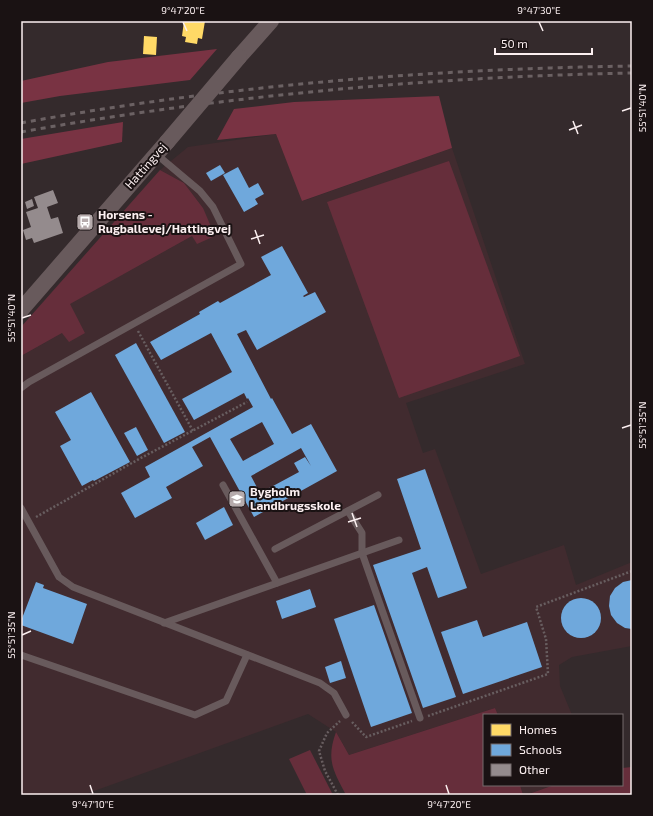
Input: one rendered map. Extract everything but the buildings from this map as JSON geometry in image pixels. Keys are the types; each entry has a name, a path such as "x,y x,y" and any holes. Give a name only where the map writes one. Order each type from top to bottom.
{"street":[{"name":"Hattingvej","path":"21,310 271,21"}],"lane":[{"path":"21,388 29,382 241,264 212,208 200,191 156,154"},
{"path":"223,484 278,583"},
{"path":"275,549 378,495"},
{"path":"21,508 59,577 73,587 320,683 334,693 346,715"},
{"path":"348,511 362,533 362,553 420,718"},
{"path":"164,623 400,540"},
{"path":"21,655 195,715 226,702 247,655"}],"path":[{"path":"134,324 193,431"},
{"path":"28,521 139,459 247,402"},
{"path":"338,795 325,771 319,751 327,733 346,715 366,737 548,674 546,639 536,607 632,570"}],"shaded area":[{"path":"217,49 190,80 60,96 21,103 21,81 108,62"},
{"path":"439,96 452,148 302,201 276,134 217,140 234,109 294,102"},
{"path":"123,122 122,142 21,164 21,139"},
{"name":"Bygholm Landbrugsskole","path":"276,134 303,201 452,148 525,364 406,403 423,453 435,449 481,574 564,545 576,585 632,562 632,646 572,657 559,665 560,686 572,714 498,714 495,708 349,755 336,732 308,714 83,795 21,795 21,356 62,333 85,333 69,304 192,236 203,208 184,183 160,170 188,147"},
{"path":"449,161 520,356 399,398 327,202"},
{"path":"160,170 184,183 203,208 215,236 197,244 192,236 70,304 85,333 69,342 62,333 21,356 21,327"},
{"path":"495,708 498,714 483,714 483,786 520,786 523,795 346,795 332,765 331,758 336,732 349,755"},
{"path":"310,750 333,795 307,795 289,759"},
{"path":"632,767 632,795 526,795 551,786 623,786 623,768"},
{"path":"520,786 551,786 526,795 523,795"}],"railway":[{"path":"21,123 97,110 249,89 478,71 632,66"},
{"path":"21,132 172,108 325,90 478,79 632,73"}],"place":[{"name":"Horsens - Rugballevej/Hattingvej","path":"85,222"},
{"name":"Bygholm Landbrugsskole","path":"237,499"}]}
